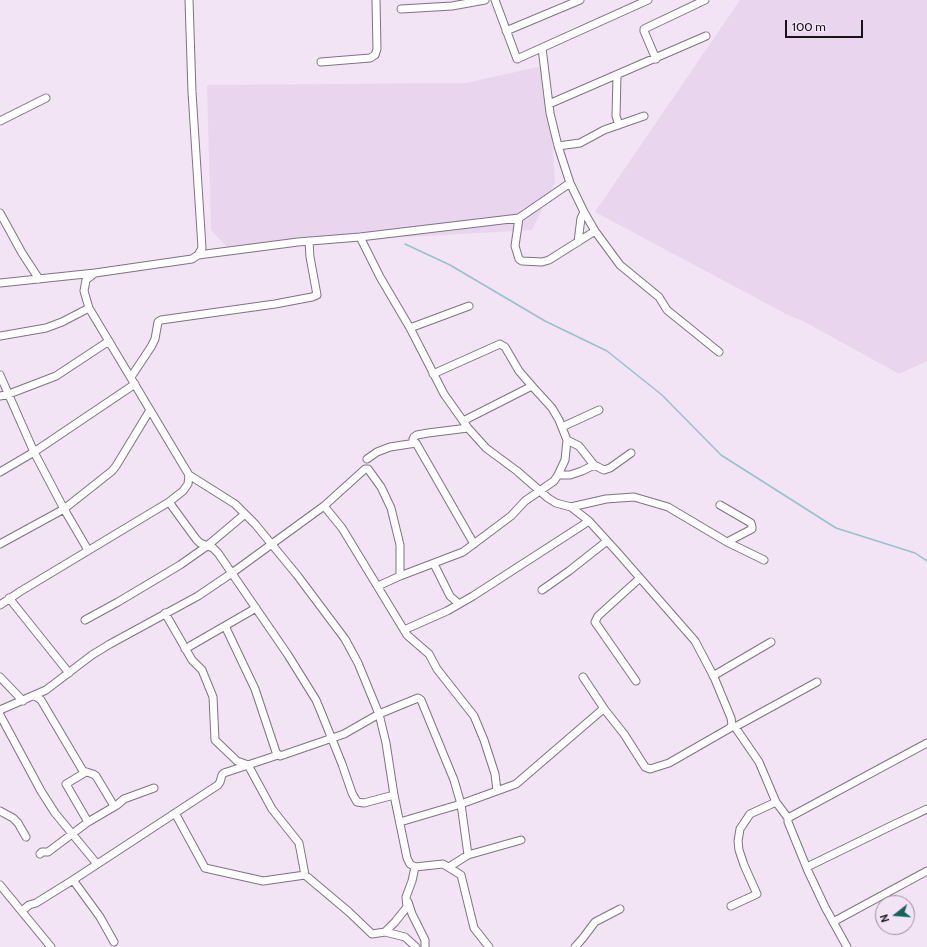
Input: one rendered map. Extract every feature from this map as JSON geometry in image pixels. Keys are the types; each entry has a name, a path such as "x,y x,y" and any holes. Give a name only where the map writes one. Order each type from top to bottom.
{"street":[{"path":"189,0 192,92 202,248 198,255"},
{"path":"321,62 370,58 375,55 377,49 376,0"},
{"path":"401,9 485,0"},
{"path":"495,0 516,60 648,0"},
{"path":"506,31 580,0"},
{"path":"656,59 644,29 705,0"},
{"path":"549,104 617,76 706,36"},
{"path":"542,48 550,113 558,146 570,182 595,231 620,265 659,297 667,310 719,352"},
{"path":"617,76 616,116 619,125"},
{"path":"0,121 46,98"},
{"path":"558,146 580,142 644,116"},
{"path":"0,283 95,273 192,258 198,255 519,218 570,182"},
{"path":"578,242 581,218 584,212"},
{"path":"0,213 22,253 39,279"},
{"path":"519,218 515,246 522,262 542,262 549,260 595,231"},
{"path":"360,237 380,278 410,328 444,394 468,428 486,448 548,498 556,503 571,507 589,521 695,641 713,676 733,726 759,762 776,802 788,818 788,822 825,907 847,947"},
{"path":"131,377 151,347 155,339 158,322 161,320 276,304 317,295 310,257 309,242"},
{"path":"95,273 86,280 84,291 89,308 190,474 234,504 245,514 297,575 345,639 358,663 379,714 386,743 394,795 407,858 410,864 415,867 443,864 461,875 474,928 489,947"},
{"path":"410,328 469,306"},
{"path":"0,336 46,328 62,322 89,308"},
{"path":"0,396 56,376 109,341"},
{"path":"378,586 463,552 511,516 525,501 554,481 558,476 565,460 567,440 552,408 519,371 505,347 500,344 433,374"},
{"path":"0,375 34,452 64,509 88,550"},
{"path":"0,472 34,452 135,384"},
{"path":"463,420 532,386"},
{"path":"0,544 64,509 112,471 150,410"},
{"path":"562,427 598,410"},
{"path":"414,443 413,439 417,435 468,428"},
{"path":"567,440 579,446 594,465 601,469 610,468 631,453"},
{"path":"367,459 377,452 390,447 416,443 474,544"},
{"path":"558,476 570,475 594,465"},
{"path":"0,710 23,701 38,698 46,690 92,655 198,596 324,506 365,469 368,469 381,487 391,508 400,545 400,576"},
{"path":"0,605 9,598 169,502 183,491 188,484 190,474"},
{"path":"571,507 634,496 668,506 727,542 764,560"},
{"path":"169,502 196,539 200,543 213,548 218,553 288,655 316,700 332,738 352,793 357,802 364,803 394,795"},
{"path":"720,505 751,523 752,527 752,529 727,542"},
{"path":"324,506 342,528 407,635 429,654 437,669 474,716 484,740 494,774 497,791"},
{"path":"85,620 180,565 207,546 245,514"},
{"path":"404,630 447,611 473,596 589,521"},
{"path":"542,590 607,541"},
{"path":"434,564 450,596 459,604"},
{"path":"636,681 595,622 598,616 640,578"},
{"path":"9,598 69,673"},
{"path":"185,649 256,608"},
{"path":"166,613 185,649 192,660 202,670 213,697 214,740 237,762 248,765 272,809 299,843 305,875 349,912 372,934 385,932 405,937 416,947"},
{"path":"225,626 255,689 278,755"},
{"path":"713,676 771,642"},
{"path":"583,676 605,710 624,734 645,767 650,769 669,763 733,726 817,682"},
{"path":"0,677 23,701"},
{"path":"38,698 83,771 96,776 114,806 117,805"},
{"path":"22,911 29,905 36,903 73,880 218,785 224,773 344,734 379,714 418,698 421,700 449,765 461,804 468,855"},
{"path":"400,822 461,804 516,784 602,710 605,710"},
{"path":"0,715 41,791 55,813 97,864"},
{"path":"788,818 927,743"},
{"path":"86,772 66,784 88,822"},
{"path":"40,854 42,852 48,852 88,822 124,800 154,788"},
{"path":"731,906 757,894 739,850 738,840 740,829 750,814 776,802"},
{"path":"807,867 927,809"},
{"path":"0,811 13,818 18,823 26,837"},
{"path":"175,813 205,868 263,881 305,875"},
{"path":"449,867 468,855 521,840"},
{"path":"385,932 407,907 406,897 415,867"},
{"path":"833,922 927,871"},
{"path":"73,880 100,917 114,942"},
{"path":"0,885 52,947"},
{"path":"406,897 412,914 425,940 426,947"},
{"path":"575,947 595,922 620,909"}],"shaded area":[{"path":"740,0 927,0 927,361 899,374 805,322 786,314 595,212"},
{"path":"547,65 555,182 532,230 227,247 211,230 207,85 466,83"}],"waterway":[{"path":"405,244 450,265 545,321 607,351 662,395 721,455 836,528 915,553 927,561"}]}
